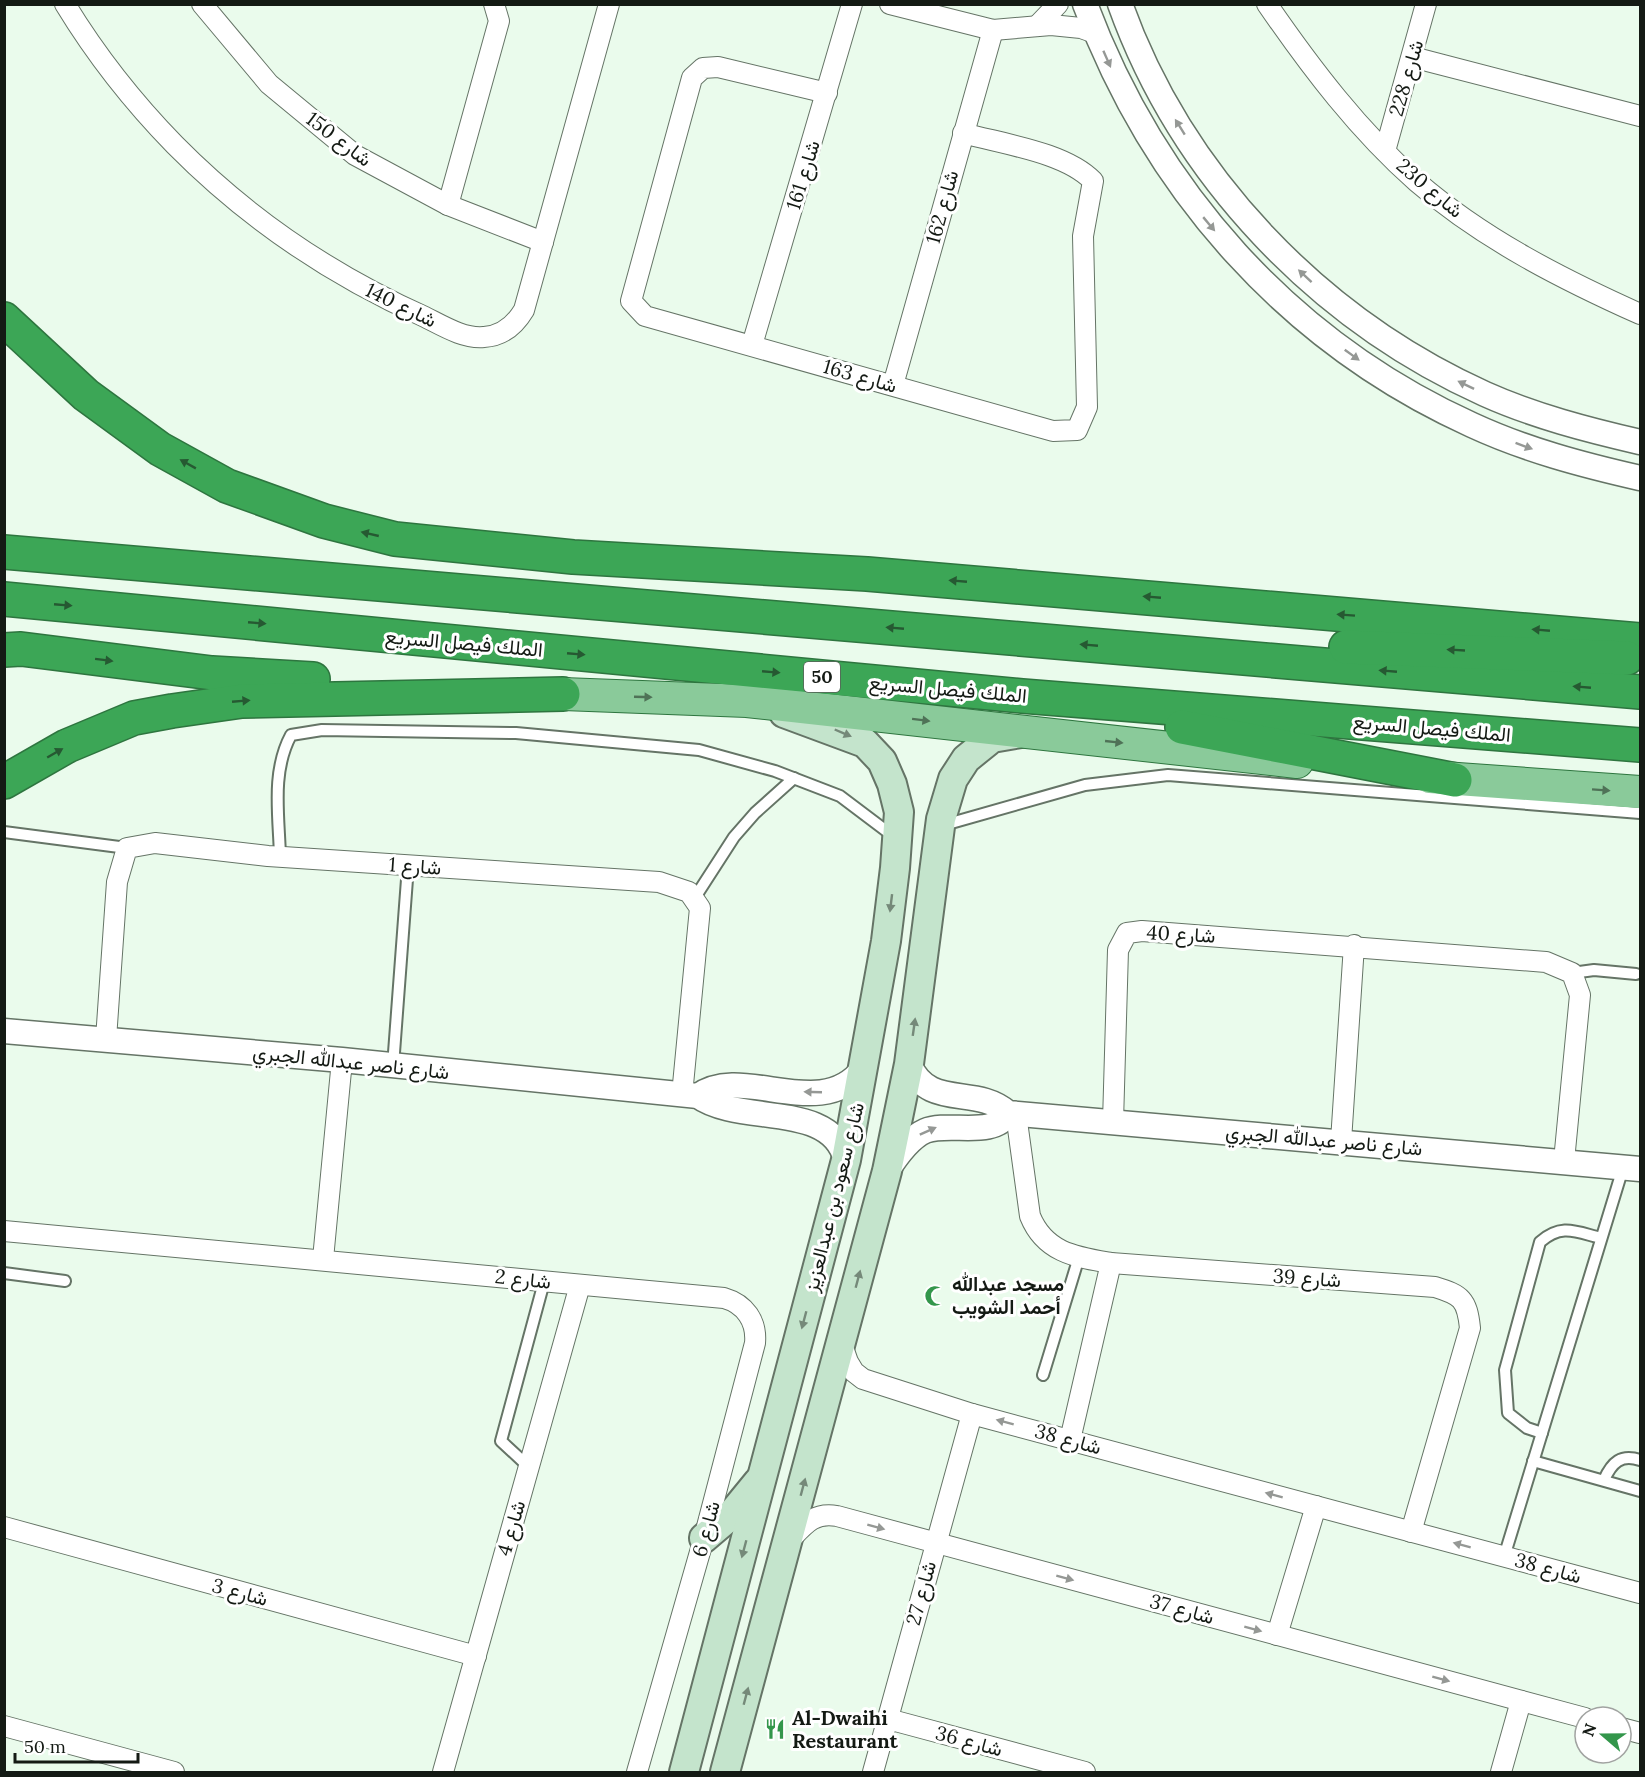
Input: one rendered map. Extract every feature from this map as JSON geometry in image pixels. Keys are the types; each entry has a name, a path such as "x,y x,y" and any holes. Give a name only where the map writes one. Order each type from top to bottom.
{"highway":[{"path":"4,300 86,395"},
{"path":"4,319 86,395 160,449 227,486 324,521 395,539 573,557 867,574 1641,640"},
{"path":"4,552 1641,692"},
{"name":"الملك فيصل السريع","path":"4,599 1022,696 1641,745"},
{"path":"1138,649 1221,643 1641,657"},
{"path":"4,650 21,649 212,673 563,694"},
{"path":"4,782 67,746 134,717 172,711 242,700 563,694"},
{"path":"1022,696 1455,780"}],"main road":[{"name":"الملك فيصل السريع","path":"563,694 747,701 1455,780 1641,792"},
{"name":"شارع سعود بن عبدالعزيز","path":"685,1769 846,1160 886,940 899,812 892,784 882,761 865,742 747,701"},
{"path":"685,1769 693,1762 707,1762 723,1773 788,1542 887,1171 909,1064 940,827 953,779 966,759 992,738 1024,733"},
{"path":"886,940 897,932 911,932 922,940 925,947"},
{"path":"704,1538 730,1515 763,1476"},
{"path":"729,1605 736,1636 712,1726 720,1739 733,1743"}],"street":[{"name":"شارع 140","path":"65,4 123,86 201,170 290,242 388,300 467,336 486,338 512,325 524,310 609,4"},
{"path":"448,205 499,21 494,4"},
{"name":"شارع 161","path":"752,345 852,4"},
{"path":"890,4 993,30 1066,26 1095,33"},
{"path":"1038,26 1058,4"},
{"path":"1084,4 1095,33 1134,115 1178,184 1230,249 1291,308 1372,369 1442,411 1533,450 1641,478"},
{"path":"1120,4 1156,85 1194,148 1261,234 1313,284 1398,347 1477,390 1530,411 1641,442"},
{"name":"شارع 230","path":"1267,4 1315,74 1385,151 1417,182 1487,234 1572,283 1641,314"},
{"name":"شارع 228","path":"1385,151 1426,4"},
{"name":"شارع 150","path":"212,9 270,84 355,155 448,205 543,242"},
{"name":"شارع 162","path":"893,385 993,30"},
{"path":"1412,57 1641,116"},
{"name":"شارع 163","path":"827,93 718,67 703,68 692,78 631,301 645,316 1053,431 1077,430 1087,407 1083,236 1093,181 1083,170 1063,160 963,133"},
{"name":"شارع 1","path":"127,848 155,843 280,857 659,882 689,892 694,899"},
{"path":"106,1040 117,882 127,848"},
{"path":"690,1096 700,908 694,899"},
{"name":"شارع 40","path":"1113,1122 1118,950 1127,933 1142,931 1354,945 1546,962 1572,973"},
{"path":"1341,1141 1354,945"},
{"path":"1564,1161 1580,995 1572,973"},
{"name":"شارع ناصر عبدالله الجبري","path":"4,1031 342,1060 690,1096 720,1107 823,1127 838,1141 846,1160"},
{"path":"323,1259 342,1060"},
{"name":"شارع ناصر عبدالله الجبري","path":"909,1064 918,1081 932,1091 984,1099 1012,1113 1564,1161 1632,1169"},
{"name":"شارع ناصر عبدالله الجبري","path":"690,1096 720,1087 829,1092 848,1084 863,1069"},
{"path":"887,1171 902,1151 922,1132 938,1127 991,1126 1002,1122 1012,1113"},
{"name":"شارع 39","path":"1012,1113 1034,1227 1048,1244 1058,1251 1112,1263 1435,1287 1457,1294 1468,1310 1470,1328 1412,1532"},
{"name":"شارع 2","path":"4,1231 724,1298"},
{"path":"1070,1440 1112,1263"},
{"name":"شارع 4","path":"443,1773 580,1284"},
{"name":"شارع 6","path":"637,1773 704,1538 755,1335 749,1314 738,1303 724,1298"},
{"name":"شارع 38","path":"842,1342 854,1372 863,1378 972,1413 1641,1593"},
{"name":"شارع 27","path":"873,1773 972,1413"},
{"path":"1277,1635 1316,1506"},
{"name":"شارع 37","path":"788,1542 805,1524 825,1514 1573,1715"},
{"name":"شارع 3","path":"4,1527 476,1656"},
{"path":"1501,1773 1521,1701"},
{"name":"شارع 36","path":"888,1719 1085,1773"},
{"path":"4,1726 115,1765 174,1773"}],"lane":[{"path":"280,857 278,771 282,750 291,735 322,730 516,733 699,750 794,778 840,796 897,839"},
{"path":"940,827 964,818 1085,785 1168,775 1641,813"},
{"path":"694,899 735,837 755,813 794,778"},
{"path":"4,832 127,848"},
{"path":"393,1066 408,866"},
{"path":"1572,973 1594,970 1636,974"},
{"path":"1504,1557 1601,1238 1632,1169"},
{"path":"1542,1433 1527,1428 1508,1413 1505,1370 1540,1242 1552,1232 1563,1230 1601,1238"},
{"path":"1043,1376 1079,1257"},
{"path":"4,1273 65,1281"},
{"path":"529,1467 501,1441 544,1281"},
{"path":"1604,1480 1612,1464 1623,1458 1641,1460"},
{"path":"1533,1461 1641,1491"}],"place":[{"name":"مسجد عبدالله أحمد الشويب","path":"935,1296"},
{"name":"Al-Dwaihi Restaurant","path":"775,1729"}]}
